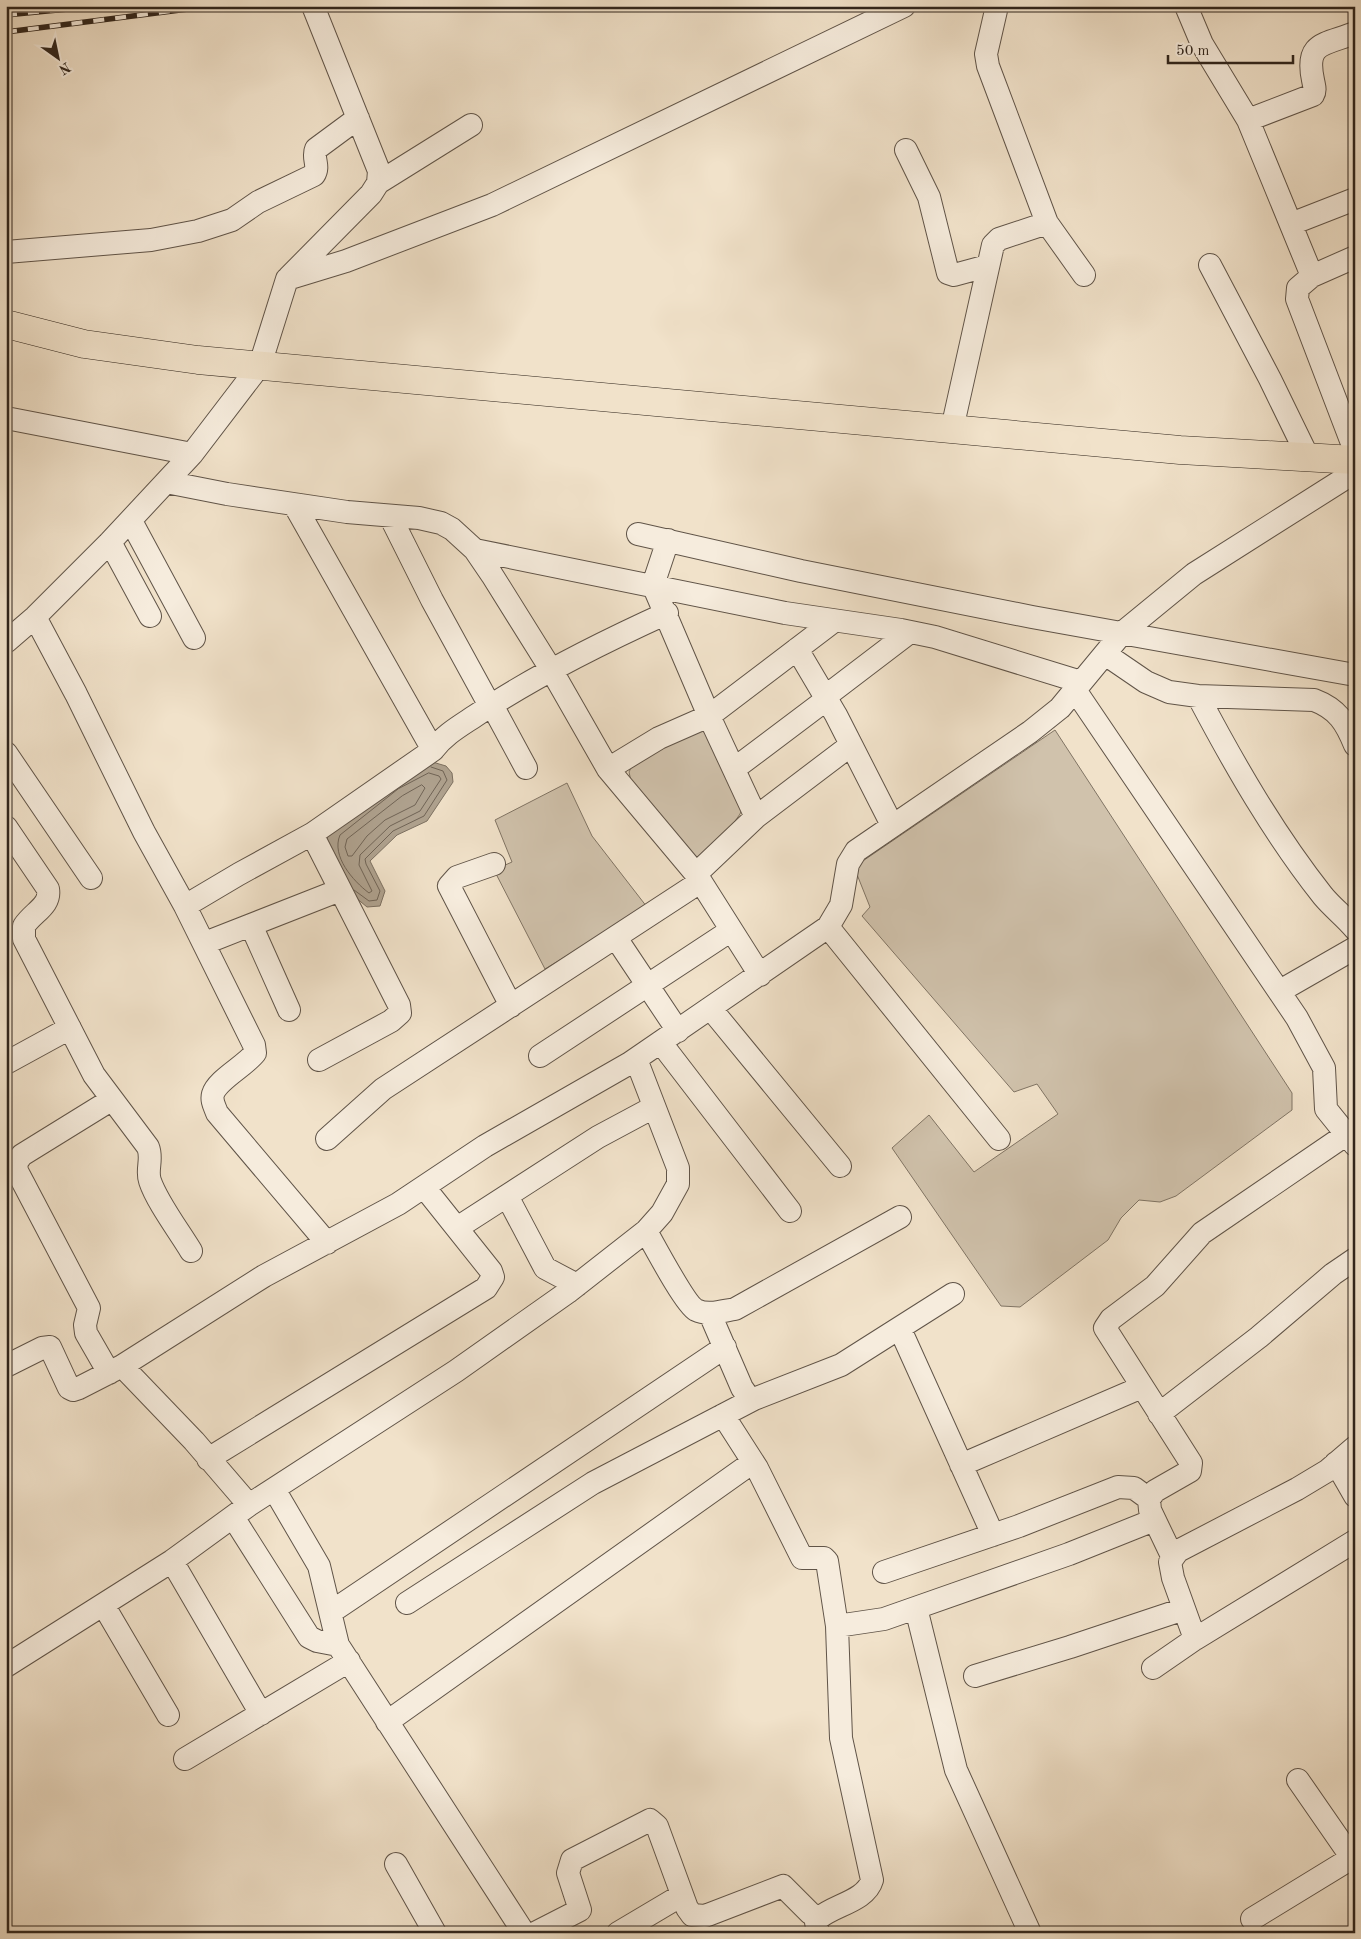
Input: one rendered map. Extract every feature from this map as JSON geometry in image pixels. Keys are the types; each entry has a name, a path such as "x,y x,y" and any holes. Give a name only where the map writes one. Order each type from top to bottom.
{"main road":[{"path":"6,324 84,344 198,360 1180,450 1355,460"}],"street":[{"path":"6,642 110,542 192,454 260,365 287,280 371,194 378,183 380,171 377,160 313,6"},
{"path":"287,280 346,261 492,205 904,6"},
{"path":"997,6 986,54 988,66 1047,223 1084,275"},
{"path":"1186,6 1202,44 1248,120 1312,276"},
{"path":"1248,120 1313,95 1315,92 1310,62 1312,54 1323,45 1355,34"},
{"path":"6,252 151,240 198,231 232,220 258,202 314,175 317,167 314,154 316,149 358,118"},
{"path":"378,183 471,125"},
{"path":"906,150 929,197 948,272 954,275 987,266"},
{"path":"1291,224 1355,199"},
{"path":"952,429 993,244 997,240 1047,223"},
{"path":"1353,438 1297,299 1298,288 1312,276 1355,257"},
{"path":"1210,266 1270,379 1308,457"},
{"path":"6,418 192,454"},
{"path":"9,1359 50,1347 70,1388 73,1390 115,1369 264,1276 327,1243 424,1187 485,1146 636,1059 828,927 841,905 848,864 856,851 1030,732 1060,708 1122,633 1194,574 1355,472"},
{"path":"166,482 227,494 347,512 419,518 452,529 475,550 552,671 608,769 698,878 730,931 760,975"},
{"path":"294,504 433,750"},
{"path":"390,516 432,600 526,768"},
{"path":"131,520 194,638"},
{"path":"638,534 800,571 1122,633 1355,675"},
{"path":"668,540 654,585 709,716 756,817"},
{"path":"110,542 150,616"},
{"path":"475,550 834,621 910,632 958,644 1078,686 1280,991 1324,1068 1326,1108 1350,1133 1202,1233 1155,1286 1112,1319 1105,1328 1107,1334 1191,1463 1190,1470 1155,1491 1152,1509"},
{"path":"185,906 312,834 433,750 441,740 491,705 552,671 667,613"},
{"path":"34,617 76,694 144,832 205,943 254,1045 255,1053 220,1084 213,1094 215,1108 327,1243"},
{"path":"608,769 659,738 709,716 834,621"},
{"path":"734,769 910,632"},
{"path":"798,649 851,745 892,826"},
{"path":"1105,654 1154,685 1169,692 1198,696 1314,700 1327,705 1338,714 1345,722 1355,746"},
{"path":"1198,696 1252,794 1325,898 1355,929"},
{"path":"327,1139 383,1089 616,938 698,878 756,817 851,745"},
{"path":"6,753 92,878"},
{"path":"6,827 48,888 50,897 47,903 28,919 23,931 24,939 94,1075 148,1147 151,1153 150,1183 191,1251"},
{"path":"312,834 399,1005 400,1013 391,1021 319,1060"},
{"path":"494,864 457,877 449,886 511,1006"},
{"path":"205,943 340,890"},
{"path":"251,925 289,1010"},
{"path":"828,927 1000,1139"},
{"path":"540,1056 730,931"},
{"path":"616,938 648,986 669,1037 790,1211"},
{"path":"1280,991 1355,948"},
{"path":"711,1009 840,1166"},
{"path":"6,1063 70,1028"},
{"path":"6,1666 104,1606 172,1561 241,1511 456,1370 577,1284 646,1231 662,1213 678,1184 678,1168 636,1059"},
{"path":"111,1100 22,1155 16,1163 17,1171 88,1308 85,1325 86,1333 115,1369 208,1459 241,1511 309,1637 343,1653"},
{"path":"458,1228 598,1137 654,1107"},
{"path":"208,1459 486,1288 492,1277 491,1271 424,1187"},
{"path":"507,1196 545,1268 577,1284"},
{"path":"646,1231 695,1310 710,1314 734,1308 900,1217"},
{"path":"1159,1414 1259,1337 1333,1274 1355,1259"},
{"path":"407,1603 593,1483 754,1399 841,1365 953,1294"},
{"path":"710,1314 745,1394 754,1399"},
{"path":"900,1329 993,1535"},
{"path":"331,1612 725,1347"},
{"path":"961,1465 1142,1388"},
{"path":"535,1933 580,1910 568,1873 572,1860 650,1820 657,1826 682,1896 692,1915 704,1916 783,1886 810,1913 818,1925 862,1894 870,1886 872,1880 841,1738 837,1626 826,1559 802,1558 753,1462 723,1415"},
{"path":"1195,1639 1173,1578 1170,1562 1178,1551 1297,1489 1336,1463 1355,1447"},
{"path":"387,1722 753,1462"},
{"path":"1336,1463 1355,1496"},
{"path":"884,1572 993,1535 1118,1487 1134,1488 1152,1509 1173,1558"},
{"path":"274,1489 320,1566 343,1653 524,1933"},
{"path":"837,1626 884,1619 1070,1554 1152,1509"},
{"path":"1154,1668 1195,1639 1355,1541"},
{"path":"172,1561 261,1714"},
{"path":"104,1606 168,1715"},
{"path":"916,1608 956,1770 1030,1933"},
{"path":"975,1676 1070,1648 1184,1609"},
{"path":"185,1759 261,1714 343,1653"},
{"path":"1252,1919 1353,1857 1298,1780"},
{"path":"396,1864 435,1933"},
{"path":"618,1933 682,1896"}],"shaded area":[{"path":"701,729 714,745 729,770 740,795 742,806 736,820 696,864 631,781 629,772 633,764"},
{"path":"1055,730 1292,1093 1292,1110 1176,1196 1160,1202 1139,1200 1121,1218 1108,1240 1020,1307 1001,1306 892,1148 929,1115 974,1172 1058,1114 1037,1084 1014,1092 862,916 870,907 854,867"},
{"path":"567,783 592,836 647,907 545,969 494,870 512,862 495,820"}],"water":[{"path":"429,761 446,766 452,773 453,782 427,821 397,835 370,861 385,891 380,906 367,907 349,892 326,846 328,835"}],"railway":[{"path":"6,15 99,6"},
{"path":"6,32 212,6"}]}
